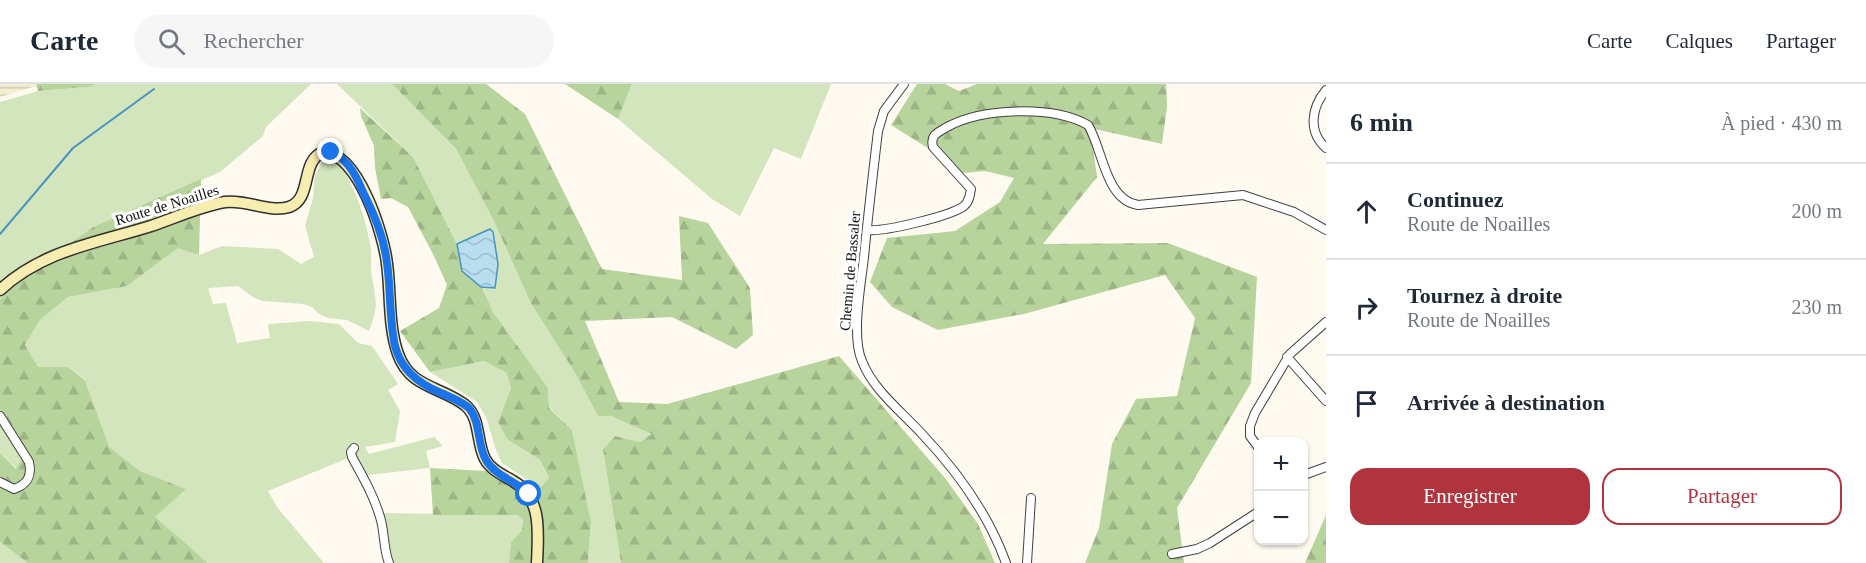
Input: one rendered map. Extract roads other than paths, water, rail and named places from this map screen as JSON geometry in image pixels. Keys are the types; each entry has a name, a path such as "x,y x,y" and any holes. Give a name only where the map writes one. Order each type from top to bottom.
{"main road":[{"name":"Route de Noailles","path":"0,290 28,268 63,251 218,204 238,202 276,208 290,207 300,198 315,156 323,152 335,154 354,174 383,239 388,265 393,331 400,358 406,369 418,381 462,403 469,409 475,420 486,461 492,469 518,484 529,494 536,509 538,523 537,563"}],"street":[{"name":"Chemin de Bassaler","path":"904,84 884,111 878,130 859,298 858,342 861,360 874,382 940,454 978,503 999,543 1006,563"},
{"path":"1326,90 1315,109 1313,121 1315,134 1326,148"},
{"path":"867,230 889,229 955,211 965,205 970,197 971,189 933,147 931,140 934,135 951,125 984,114 1033,112 1078,119 1088,124 1116,191 1129,204 1243,195 1294,212 1326,230"},
{"path":"1254,442 1250,436 1250,426 1255,413 1287,357 1326,321"},
{"path":"1287,357 1326,401"},
{"path":"0,416 29,462 31,471 29,480 14,489 0,482"},
{"path":"354,448 351,452 352,458 371,492 381,519 385,552 389,563"},
{"path":"1308,474 1326,467"},
{"path":"1027,563 1031,498"},
{"path":"1172,554 1197,549 1210,543 1254,515"}],"water":[{"path":"490,229 493,232 498,264 495,288 481,287 462,271 457,244"}],"waterway":[{"path":"0,234 73,148 154,89"}]}
